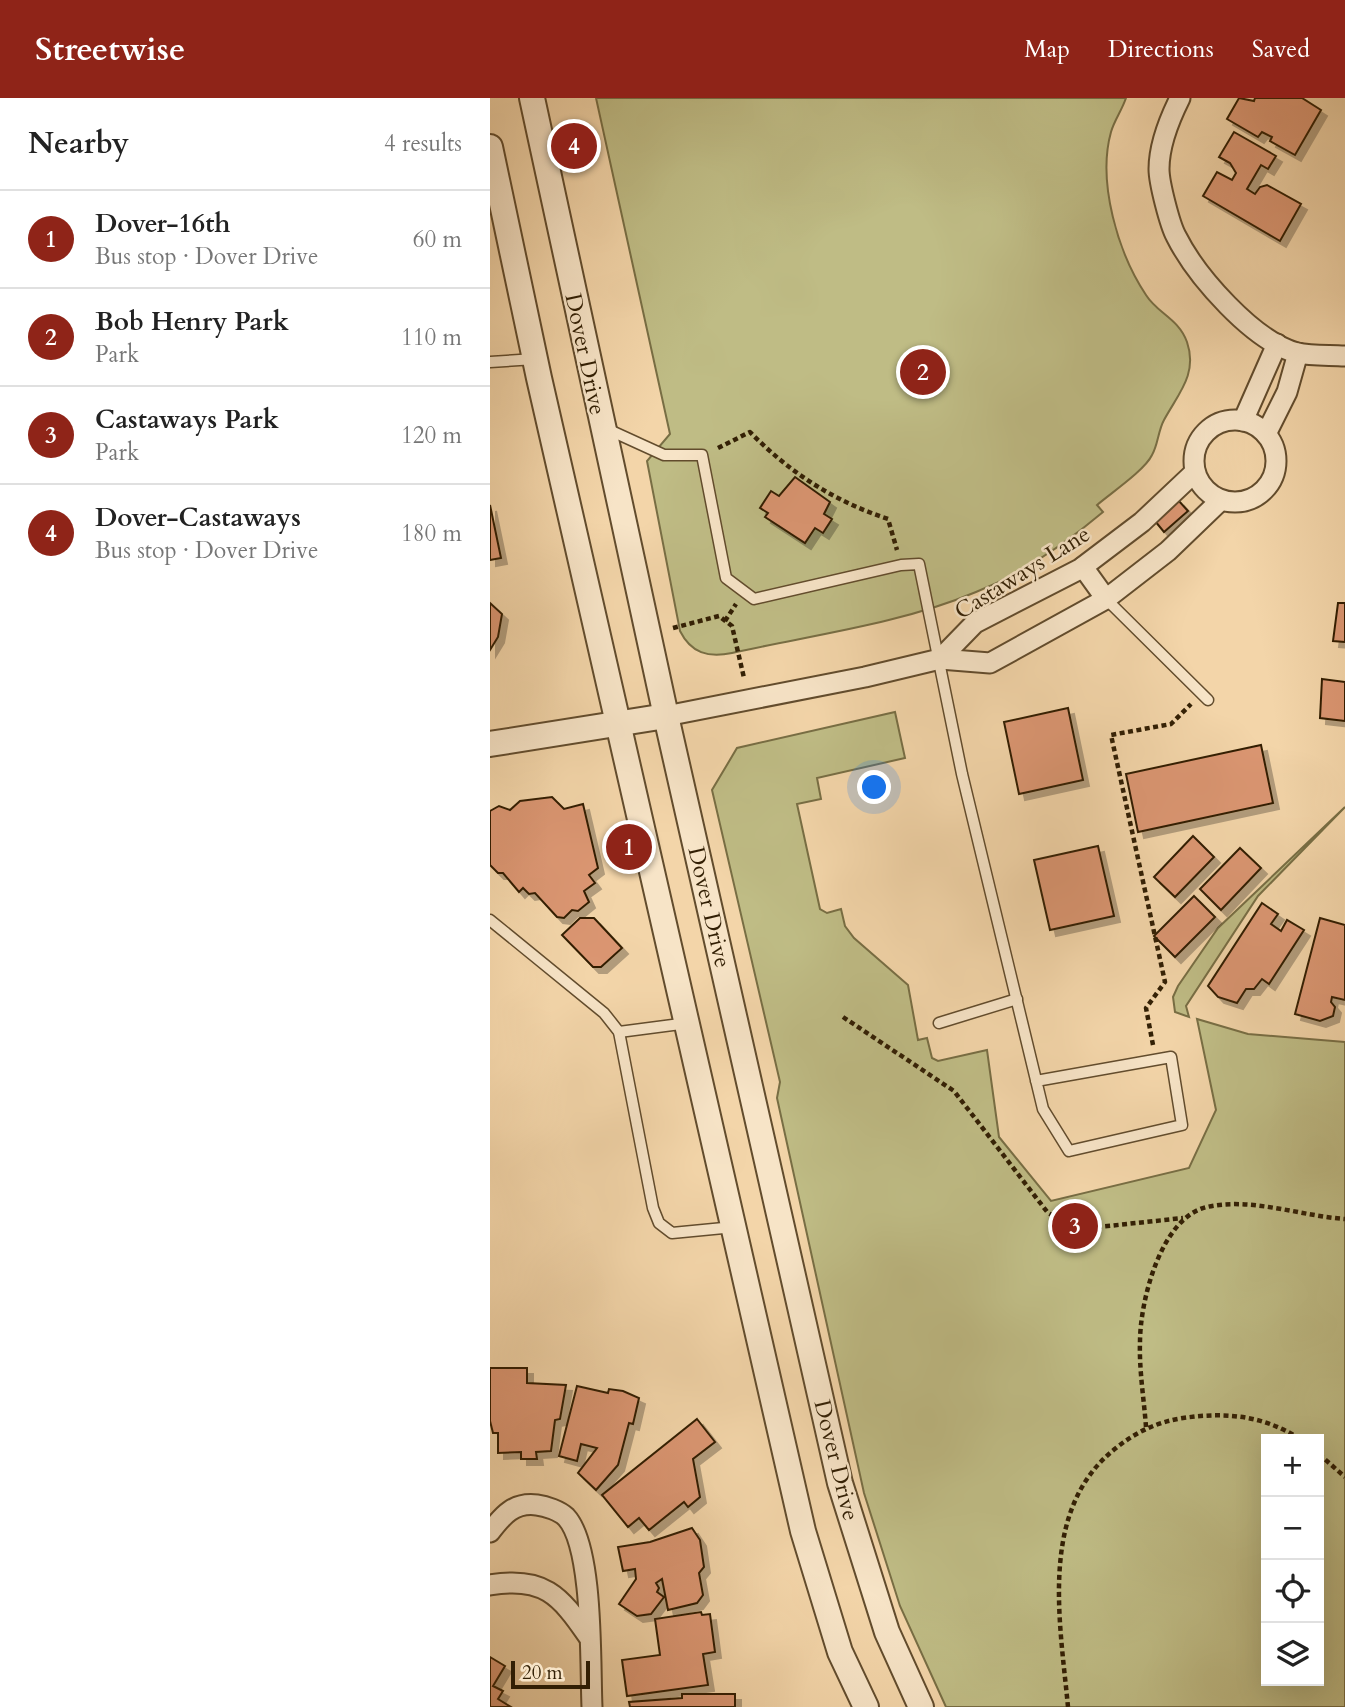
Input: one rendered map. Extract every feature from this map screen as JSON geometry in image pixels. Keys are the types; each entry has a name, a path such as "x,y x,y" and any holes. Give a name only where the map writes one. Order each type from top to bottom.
{"street":[{"name":"Dover Drive","path":"532,98 666,716 840,1483 887,1632 921,1707"},
{"path":"1180,98 1170,119 1159,169 1175,235 1213,289 1246,323 1277,344 1298,353 1345,356"},
{"name":"Dover Drive","path":"490,147 535,359 803,1531 841,1652 866,1707"},
{"path":"1243,421 1277,344"},
{"path":"1266,434 1287,392 1298,353"},
{"path":"1229,420 1243,421 1266,434 1275,459 1268,484 1247,500 1221,500 1209,493 1195,472 1197,445 1205,433 1229,420"},
{"name":"Castaways Lane","path":"940,659 975,624 1083,567 1142,522 1195,472"},
{"path":"490,744 666,716 940,659 990,663 1106,599 1168,551 1221,500"},
{"path":"1083,567 1106,599"},
{"path":"490,1532 504,1513 523,1503 545,1506 566,1517 581,1546 592,1707"},
{"path":"490,1585 512,1581 541,1587 566,1604 588,1637"}],"lane":[{"path":"490,362 535,359"},
{"path":"602,428 664,455 702,455 726,578 754,599 901,565 919,564 962,774 1043,1109 1069,1151 1182,1125 1171,1057 1037,1081"},
{"path":"1106,599 1205,696"},
{"path":"490,920 604,1013 619,1032 659,1223 672,1233 735,1227"},
{"path":"939,1023 1017,999"},
{"path":"619,1032 688,1023"}],"path":[{"path":"702,455 750,432 790,469 821,490 851,506 888,519 901,565"},
{"path":"648,634 719,616 732,626 749,699"},
{"path":"1155,1060 1146,1008 1165,982 1111,735 1171,724 1205,696"},
{"path":"843,1017 954,1091 1048,1213 1080,1228 1183,1218 1206,1207 1246,1205 1345,1219"},
{"path":"1146,1427 1139,1342 1145,1300 1159,1255 1183,1218"},
{"path":"1068,1707 1060,1590 1064,1528 1087,1475 1106,1456 1146,1427 1201,1416 1236,1416 1274,1424 1291,1434"},
{"path":"1324,1459 1345,1478"}],"shaded area":[{"path":"596,98 1126,98 1112,128 1107,152 1113,216 1136,278 1151,301 1178,327 1190,353 1185,383 1164,420 1148,461 1097,505 1103,512 1073,536 1027,567 976,592 917,612 856,628 732,653 715,655 695,649 680,631 647,461 670,434"},
{"path":"895,712 905,758 817,778 821,799 797,804 820,909 827,913 841,909 845,926 854,938 908,985 918,1040 927,1038 932,1058 938,1061 987,1050 999,1137 1051,1201 1189,1168 1216,1110 1197,1019 1248,1034 1345,1042 1345,1707 946,1707 900,1606 864,1493 777,1098 780,1082 712,790 737,748"},
{"path":"1345,807 1258,896 1186,1006 1189,1017 1175,1012 1173,997 1178,986 1218,928"}],"building":[{"path":"1239,98 1254,101 1255,98 1302,98 1321,110 1295,155 1270,141 1272,137 1262,132 1258,137 1227,119"},
{"path":"1234,132 1276,156 1268,169 1261,165 1247,189 1255,194 1260,187 1267,185 1301,204 1280,241 1203,196 1217,172 1232,180 1236,173 1230,163 1219,157"},
{"path":"795,477 830,502 824,514 832,519 823,533 815,528 805,543 765,517 768,513 760,508 771,491 779,496"},
{"path":"1178,500 1188,511 1164,532 1155,521"},
{"path":"490,505 501,558 490,560"},
{"path":"490,603 502,614 498,637 490,650"},
{"path":"1338,603 1345,603 1345,642 1333,641"},
{"path":"1322,679 1345,682 1345,721 1320,718"},
{"path":"1068,708 1083,780 1019,794 1004,722"},
{"path":"1261,745 1273,803 1138,832 1126,774"},
{"path":"552,797 564,809 583,804 598,868 589,875 595,883 584,891 589,902 578,911 572,910 564,918 557,917 535,893 529,894 523,888 519,892 503,873 498,873 490,865 490,811 499,806 510,810 520,801"},
{"path":"1193,836 1214,857 1175,897 1154,877"},
{"path":"1098,846 1114,916 1050,930 1034,860"},
{"path":"1240,848 1261,868 1221,910 1200,889"},
{"path":"1194,896 1215,917 1175,957 1154,936"},
{"path":"1262,903 1278,914 1271,924 1281,931 1287,920 1304,930 1269,984 1262,979 1254,989 1246,989 1237,1003 1218,997 1208,986"},
{"path":"580,918 594,918 622,948 601,967 593,967 562,935"},
{"path":"1320,918 1345,925 1345,1000 1332,997 1331,1002 1335,1007 1333,1016 1320,1021 1295,1014"},
{"path":"490,1368 527,1368 527,1383 566,1385 560,1419 555,1420 551,1451 536,1452 537,1459 521,1459 521,1452 498,1453 498,1433 493,1433 490,1421"},
{"path":"577,1386 608,1393 609,1389 623,1391 639,1398 618,1465 596,1490 578,1473 597,1448 581,1444 577,1461 559,1456"},
{"path":"697,1419 715,1442 693,1459 700,1497 688,1507 684,1502 649,1530 639,1518 628,1527 602,1495"},
{"path":"692,1528 700,1540 704,1567 699,1573 703,1595 697,1603 668,1610 662,1579 656,1583 659,1588 657,1592 664,1597 651,1614 637,1616 619,1604 636,1579 635,1569 623,1571 618,1547 650,1542"},
{"path":"701,1612 702,1615 710,1614 715,1652 703,1654 708,1685 627,1696 622,1660 660,1655 655,1619"},
{"path":"490,1657 505,1666 493,1686 503,1691 498,1699 511,1707 490,1707"},
{"path":"682,1694 735,1694 735,1707 630,1707 629,1702 682,1698"}],"place":[{"name":"Dover-Castaways","path":"574,146"},
{"name":"Bob Henry Park","path":"923,372"},
{"name":"Dover-16th","path":"629,847"},
{"name":"Castaways Park","path":"1075,1226"}]}
